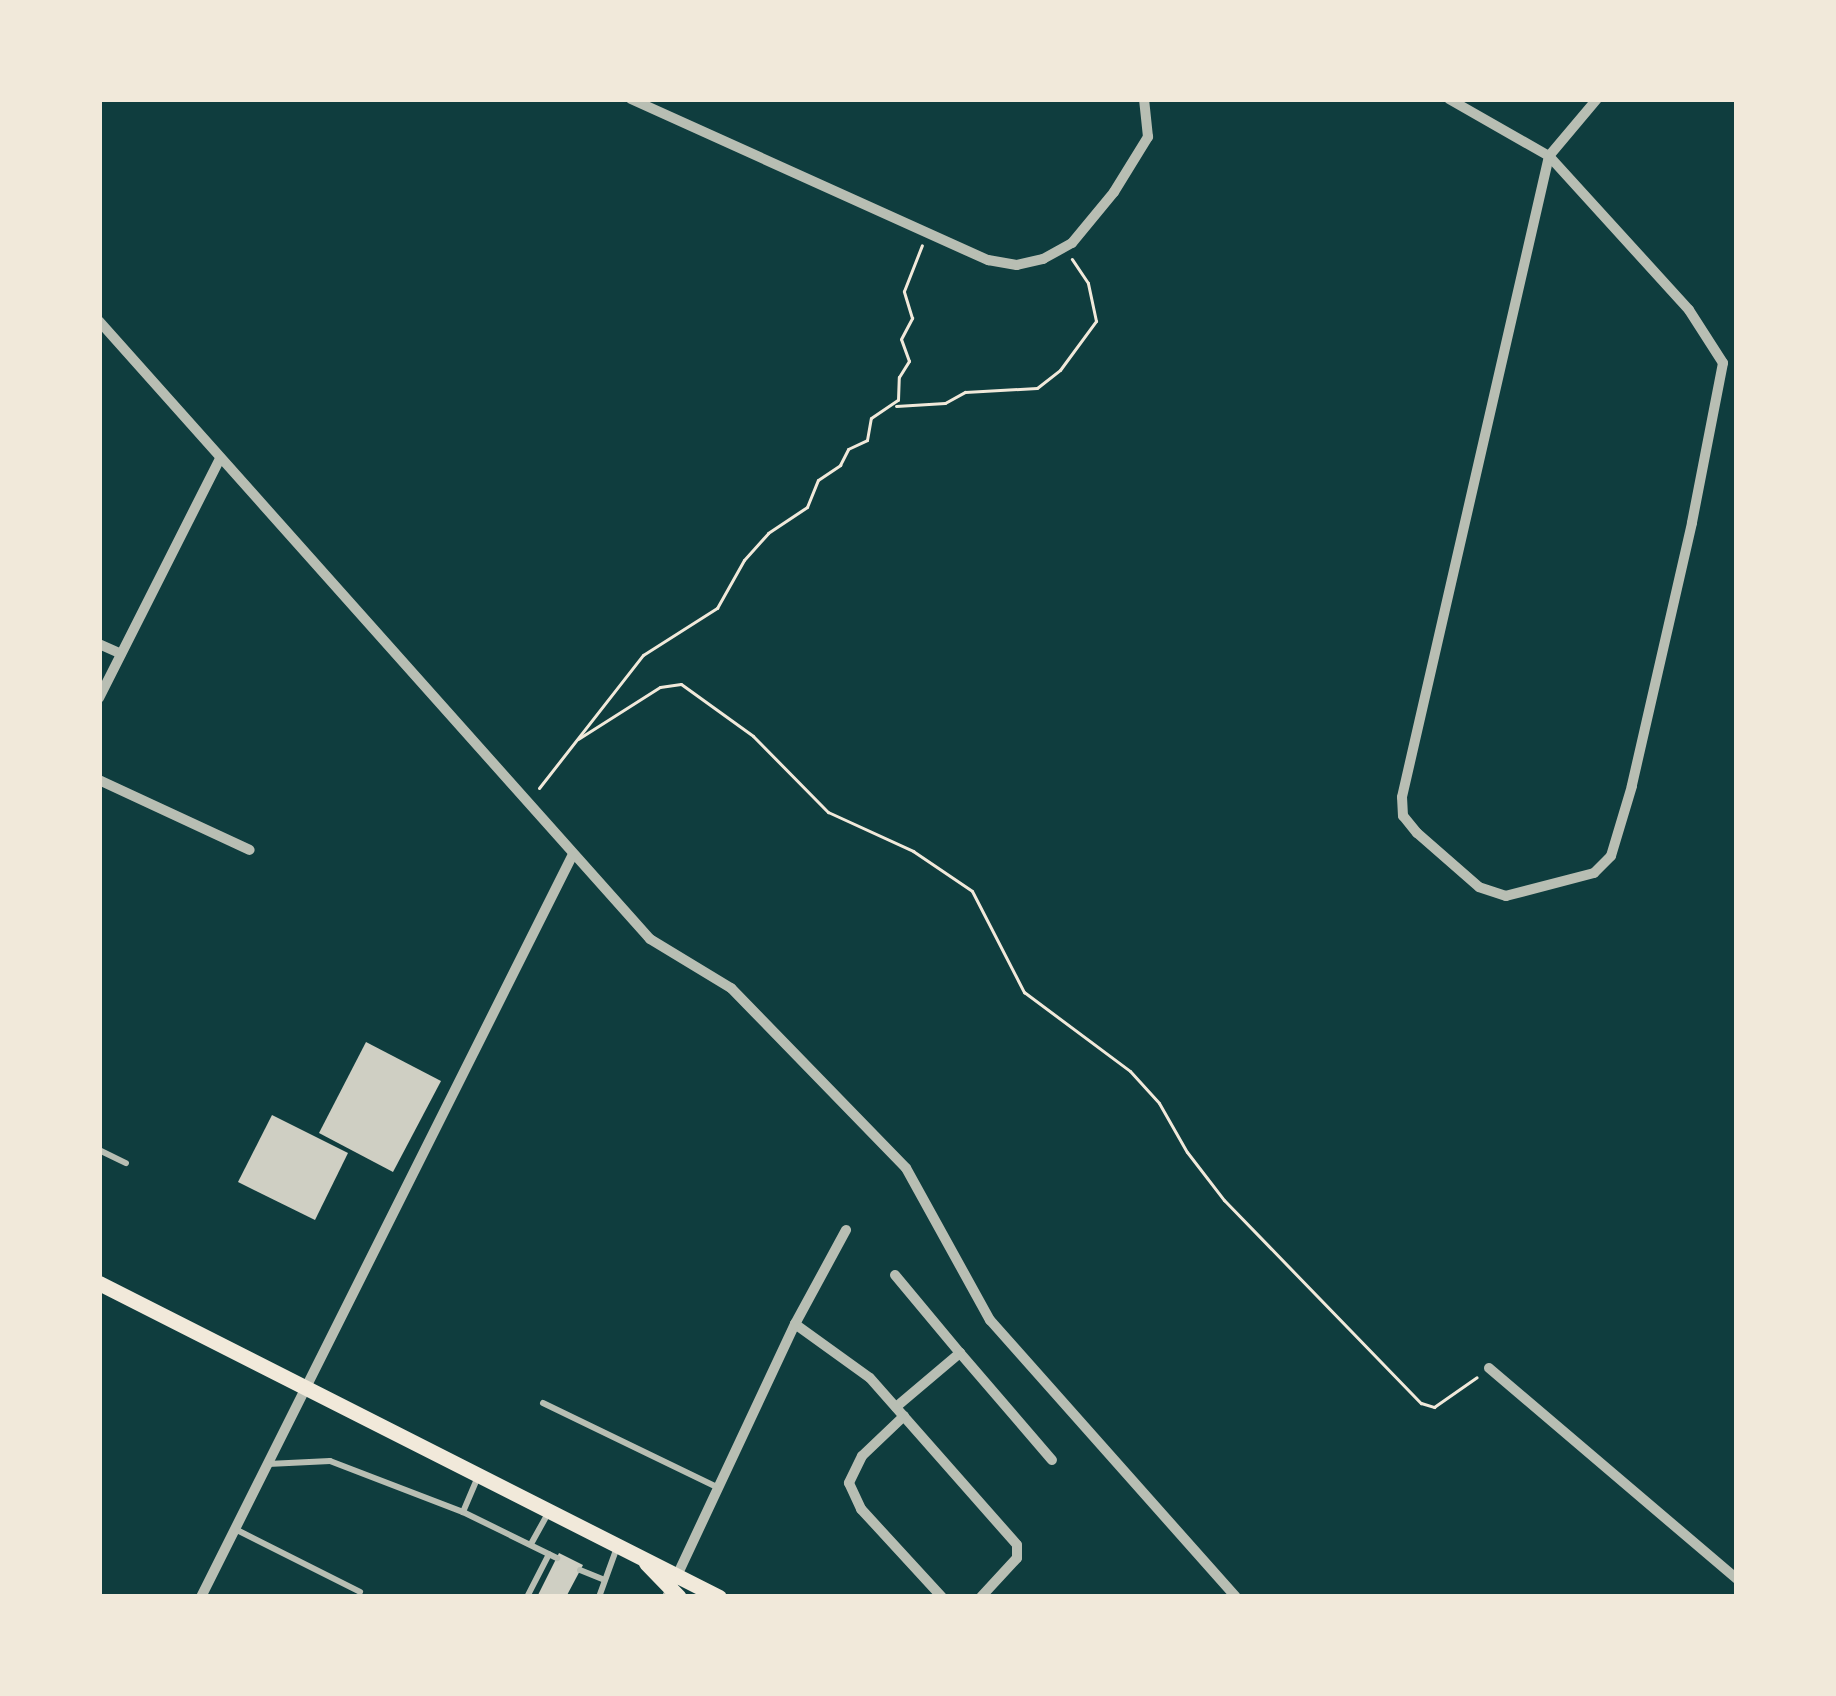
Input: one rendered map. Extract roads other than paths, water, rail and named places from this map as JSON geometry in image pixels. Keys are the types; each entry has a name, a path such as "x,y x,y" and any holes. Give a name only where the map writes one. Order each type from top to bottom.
{"main road":[{"path":"99,1283 718,1597"},
{"path":"644,1561 672,1595"}],"street":[{"path":"631,99 928,232 1006,264 1028,264 1066,246 1141,154 1149,129 1144,99"},
{"path":"1449,99 1549,156 1689,310 1723,363 1692,523 1618,838 1601,869 1529,892 1498,895 1479,887 1410,826 1402,803 1549,156 1597,99"},
{"path":"99,321 657,946 731,988 906,1168 990,1320 1236,1597"},
{"path":"99,698 220,458"},
{"path":"99,644 121,655"},
{"path":"99,780 250,850"},
{"path":"201,1597 573,854"},
{"path":"672,1595 795,1324 846,1230"},
{"path":"895,1275 1052,1460"},
{"path":"795,1324 870,1378 1019,1550 981,1597"},
{"path":"942,1597 861,1510 849,1483 862,1456 960,1353"},
{"path":"1489,1368 1737,1579"}],"lane":[{"path":"99,1150 127,1163"},
{"path":"543,1403 720,1489"},
{"path":"268,1464 330,1461 463,1512 531,1544 553,1556 526,1597"},
{"path":"463,1512 478,1477"},
{"path":"531,1544 548,1512"},
{"path":"235,1529 360,1592"},
{"path":"599,1597 618,1547"},
{"path":"580,1570 602,1579"}]}
